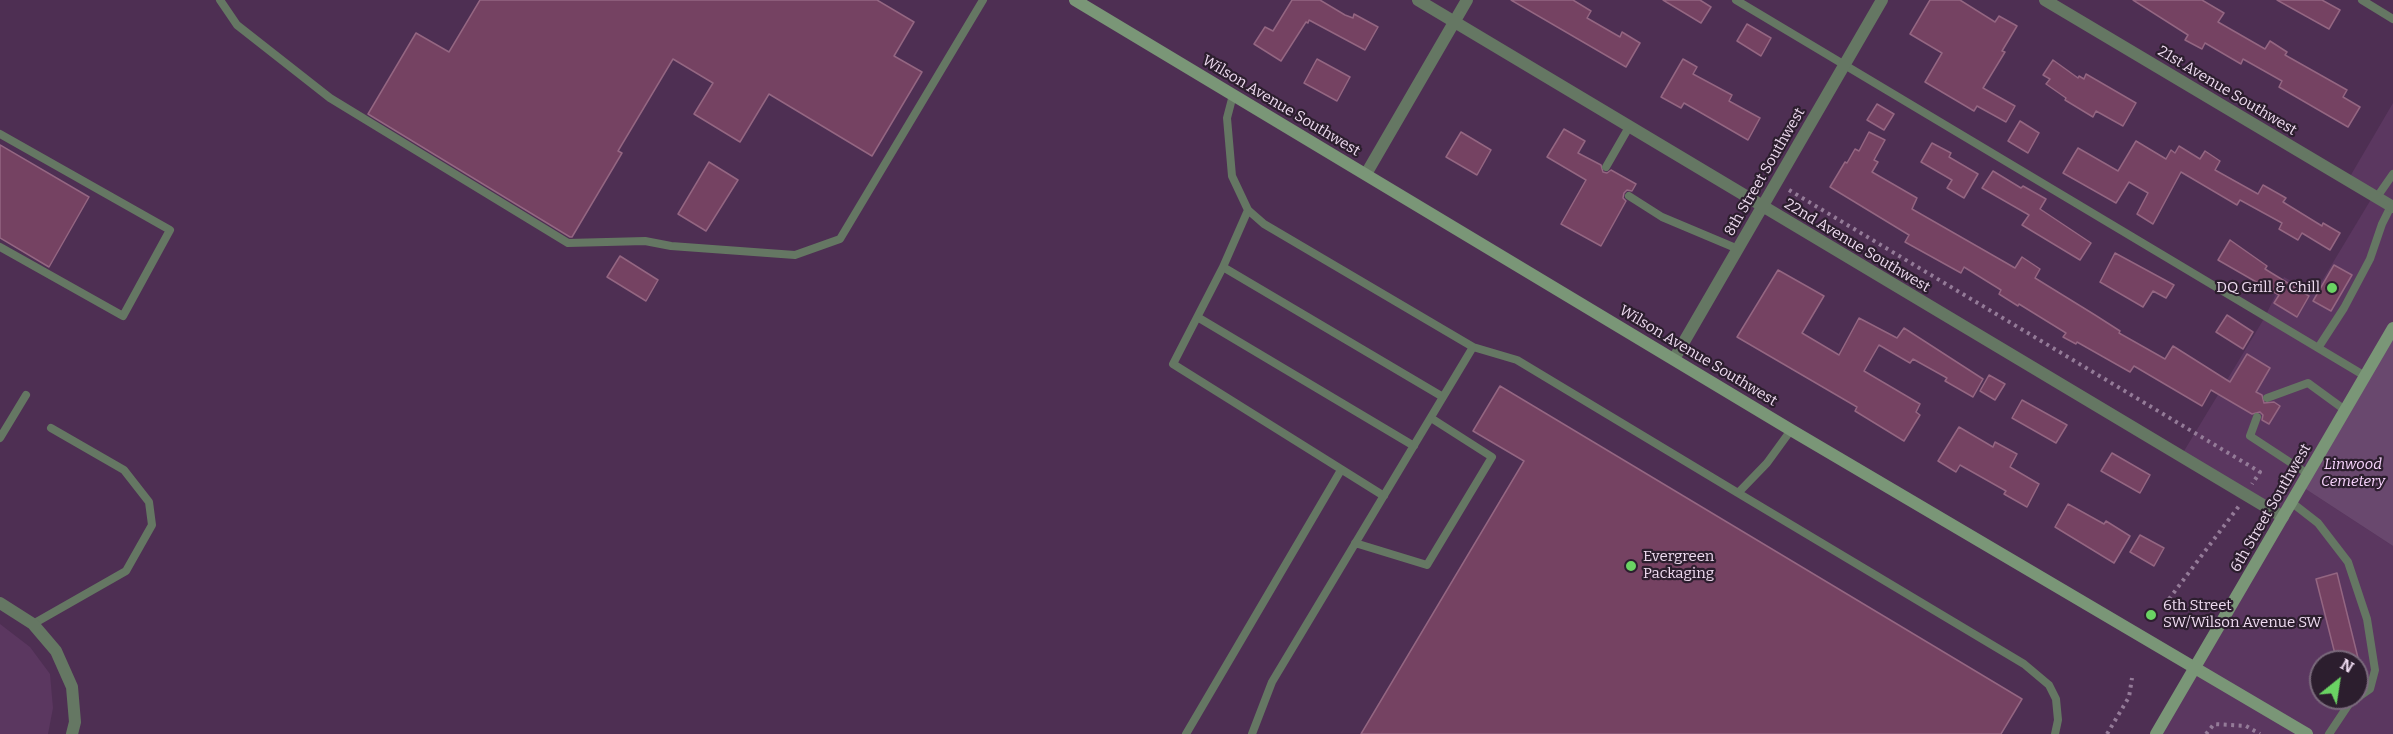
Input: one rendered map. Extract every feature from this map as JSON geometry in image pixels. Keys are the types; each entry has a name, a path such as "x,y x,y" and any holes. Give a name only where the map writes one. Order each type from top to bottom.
{"main road":[{"name":"Wilson Avenue Southwest","path":"1075,0 1791,430 2307,734"},
{"name":"6th Street Southwest","path":"2156,734 2393,328"}],"street":[{"name":"22nd Avenue Southwest","path":"1418,0 2283,517"},
{"path":"1366,174 1467,0"},
{"name":"8th Street Southwest","path":"1674,359 1882,0"},
{"name":"21st Avenue Southwest","path":"2045,0 2392,207"},
{"path":"0,603 33,624 56,651 72,687 75,722 72,734"}],"lane":[{"path":"220,0 237,25 330,98 568,243 645,241 671,246 795,255 840,239 983,0"},
{"path":"1736,0 2365,376"},
{"path":"2362,0 2393,19"},
{"path":"1233,95 1227,118 1232,176 1248,210 1264,224 1473,347 1517,360 2024,664 2049,685 2056,699 2058,720 2055,734"},
{"path":"1606,167 1629,127"},
{"path":"0,134 170,230 123,316 0,247"},
{"path":"2377,198 2393,174"},
{"path":"1629,196 1662,217 1738,249"},
{"path":"2318,348 2344,308 2370,259 2382,224 2392,207"},
{"path":"1248,210 1199,318 1173,364 1384,496"},
{"path":"1223,267 1443,397"},
{"path":"1199,318 1414,446"},
{"path":"1252,734 1272,682 1473,347"},
{"path":"2267,398 2308,383 2345,410"},
{"path":"0,438 26,395"},
{"path":"2257,417 2250,436 2308,474"},
{"path":"1355,543 1427,565 1439,546 1492,457 1431,418"},
{"path":"33,624 126,571 152,525 149,502 123,470 51,428"},
{"path":"1738,493 1767,463 1791,430"},
{"path":"1186,734 1341,470"},
{"path":"2291,502 2318,523 2348,562 2367,619 2375,670 2369,690"},
{"path":"2329,734 2345,710"}],"path":[{"path":"2107,734 2129,697 2132,678"},
{"path":"2206,734 2214,724 2246,726 2260,734"}],"shaded area":[{"path":"2393,103 2393,328 2301,486 2393,546 2393,734 2156,734 2283,517 2181,456 2265,317 2284,277 2314,294 2373,196 2348,180"},
{"path":"0,624 30,647 50,674 53,708 48,734 0,734"}],"green space":[{"name":"Linwood Cemetery","path":"2393,328 2393,546 2301,486"}],"building":[{"path":"480,0 877,0 914,22 894,56 922,72 872,156 769,94 740,142 694,114 713,83 673,59 618,151 622,153 570,237 368,114 416,33 449,52"},
{"path":"1292,0 1320,0 1345,15 1353,18 1354,14 1378,27 1365,50 1309,20 1281,61 1254,44 1265,27 1273,31"},
{"path":"1511,0 1573,0 1591,11 1587,18 1620,37 1622,32 1640,43 1626,67"},
{"path":"1663,0 1700,0 1711,7 1701,23"},
{"path":"1930,0 1960,0 1995,22 1999,16 2017,26 2002,51 2005,52 1983,88 2015,106 2006,122 1977,106 1974,111 1925,82 1942,53 1910,34"},
{"path":"2133,0 2202,0 2224,13 2218,22 2265,49 2270,41 2287,52 2285,55 2347,90 2343,97 2360,107 2348,127 2279,87 2282,81 2243,59 2241,64 2205,43 2202,49 2185,40 2188,35"},
{"path":"2277,0 2322,0 2340,10 2329,29"},
{"path":"1747,24 1771,38 1761,56 1737,41"},
{"path":"1317,59 1350,77 1337,101 1304,83"},
{"path":"1683,59 1697,67 1693,74 1732,95 1729,101 1760,118 1748,140 1684,103 1681,108 1661,97"},
{"path":"2053,60 2078,78 2079,76 2084,79 2086,74 2136,103 2123,126 2096,111 2093,117 2065,100 2066,98 2046,84 2050,79 2043,75"},
{"path":"1877,104 1894,114 1884,130 1867,120"},
{"path":"2020,121 2039,133 2028,153 2008,141"},
{"path":"1564,129 1585,141 1578,153 1601,165 1603,172 1607,173 1611,170 1636,184 1632,191 1627,190 1624,193 1623,198 1626,201 1601,246 1561,224 1586,180 1547,157"},
{"path":"1461,132 1491,150 1477,175 1446,157"},
{"path":"1869,132 1885,140 1874,160 1878,162 1872,172 1917,198 1912,209 2015,268 2022,257 2040,269 2035,278 2120,331 2119,333 2165,359 2173,346 2230,382 2247,354 2270,368 2256,392 2262,395 2264,403 2274,402 2280,406 2269,424 2262,420 2263,415 2260,412 2252,414 2211,390 2202,406 2134,366 2130,372 2077,342 2076,344 2063,337 2066,333 1999,294 2001,290 1964,267 1961,273 1905,242 1909,235 1830,187 1855,149 1859,151"},
{"path":"2136,141 2166,159 2171,150 2175,153 2179,146 2200,159 2205,151 2220,161 2215,170 2258,194 2263,185 2286,198 2283,202 2322,226 2323,223 2340,233 2330,250 2302,233 2298,240 2279,229 2282,223 2240,200 2237,205 2181,172 2153,224 2137,214 2148,193 2129,182 2116,203 2063,173 2078,148 2118,171"},
{"path":"1932,143 1951,153 1949,157 1978,174 1964,198 1947,188 1952,180 1921,162"},
{"path":"0,145 89,197 49,267 0,238"},
{"path":"709,162 738,180 706,231 678,214"},
{"path":"1993,171 2021,188 2023,186 2046,199 2040,209 2091,243 2080,260 2022,225 2029,215 1982,188"},
{"path":"2230,240 2267,266 2265,269 2309,296 2297,317 2274,303 2279,295 2218,260"},
{"path":"2115,253 2174,285 2166,298 2153,291 2143,307 2100,282"},
{"path":"620,256 658,280 646,301 607,277"},
{"name":"DQ Grill & Chill","path":"2334,265 2352,275 2331,311 2313,301"},
{"path":"1778,270 1824,296 1802,333 1839,355 1859,318 1897,338 1904,328 1983,379 1973,397 1945,381 1947,378 1913,359 1910,363 1879,345 1864,371 1920,404 1916,412 1920,415 1904,441 1855,411 1857,407 1737,337"},
{"path":"2227,315 2253,332 2243,349 2216,332"},
{"path":"1989,375 2005,384 1995,400 1980,391"},
{"name":"Evergreen Packaging","path":"1500,386 2022,699 2001,734 1361,734 1524,461 1473,431"},
{"path":"2022,400 2067,425 2056,443 2012,418"},
{"path":"1959,427 1993,447 1995,442 2017,454 2010,467 2039,484 2027,507 2004,494 2006,491 1960,465 1956,472 1938,461"},
{"path":"2112,453 2150,475 2140,493 2101,471"},
{"path":"2068,504 2104,524 2106,521 2130,536 2114,563 2055,527"},
{"path":"2140,535 2164,548 2154,566 2130,552"},
{"path":"2337,573 2356,650 2334,650 2316,579"}],"place":[{"name":"DQ Grill & Chill","path":"2332,288"},
{"name":"Evergreen Packaging","path":"1631,566"},
{"name":"6th Street SW/Wilson Avenue SW","path":"2151,615"}]}
